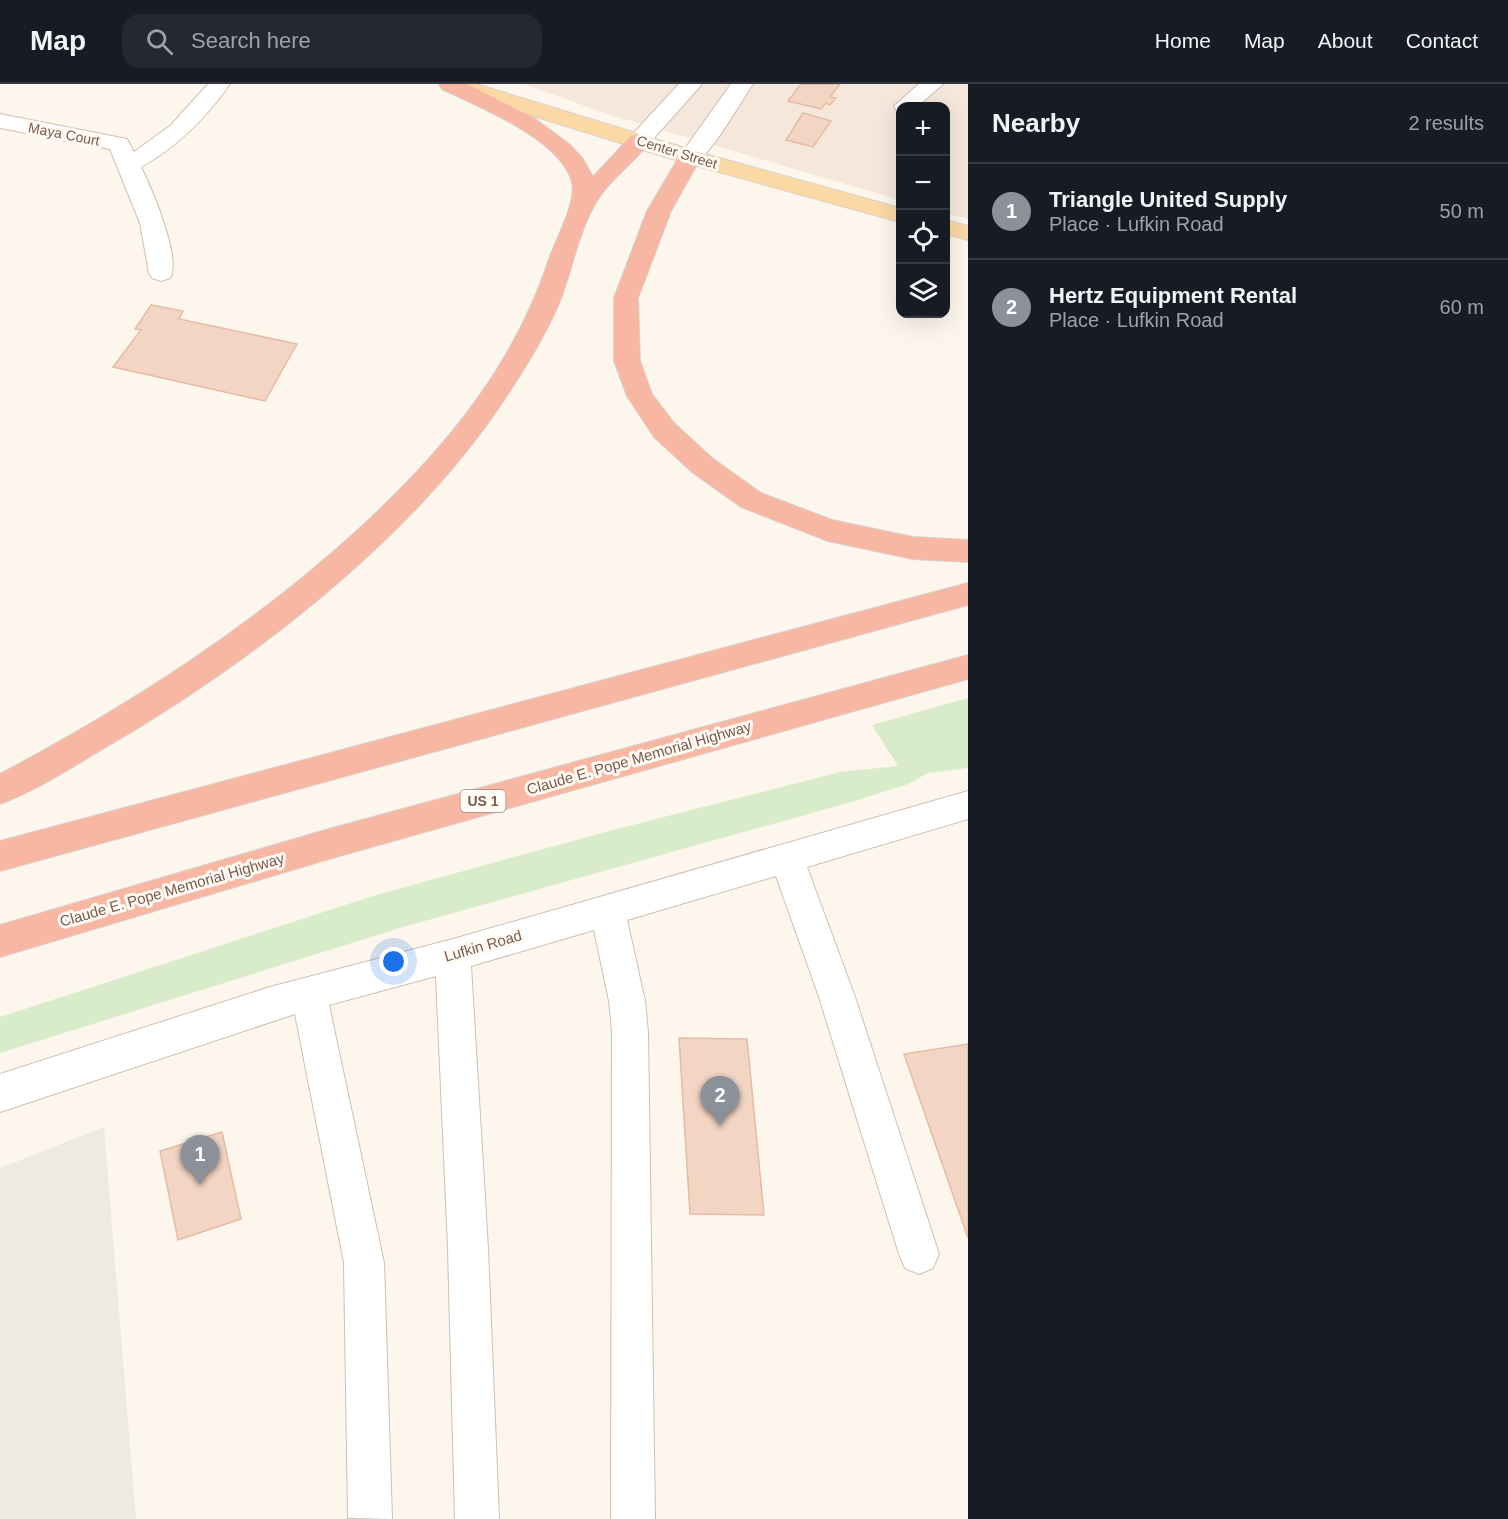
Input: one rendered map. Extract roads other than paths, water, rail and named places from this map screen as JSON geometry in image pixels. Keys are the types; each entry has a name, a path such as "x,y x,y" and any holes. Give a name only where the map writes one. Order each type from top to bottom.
{"highway":[{"path":"0,790 79,749 137,713 272,621 343,562 440,467 478,418 510,369 546,303 582,208 584,182 571,159 539,132 452,84"},
{"path":"582,208 639,141"},
{"path":"690,157 658,211 626,298 627,361 640,396 664,430 702,465 751,500 828,530 913,548 968,551"},
{"path":"0,856 968,594"},
{"name":"Claude E. Pope Memorial Highway","path":"0,941 328,844 968,667"}],"main road":[{"name":"Center Street","path":"452,84 690,157 896,214"},
{"path":"950,228 968,233"}],"street":[{"path":"129,165 152,153 181,131 219,84"},
{"path":"639,141 691,84"},
{"path":"690,157 703,142 742,84"},
{"path":"910,102 932,84"},
{"name":"Maya Court","path":"0,121 119,144 151,219 160,250 161,273"},
{"name":"Lufkin Road","path":"0,1093 270,1004 453,955 968,805"},
{"path":"786,858 837,997 919,1254"},
{"path":"607,910 627,1001 630,1032 633,1519"},
{"path":"453,955 468,1248 477,1519"},
{"path":"309,994 364,1263 370,1518"}],"place":[{"name":"Hertz Equipment Rental","path":"720,1126"},
{"name":"Triangle United Supply","path":"200,1185"}]}
